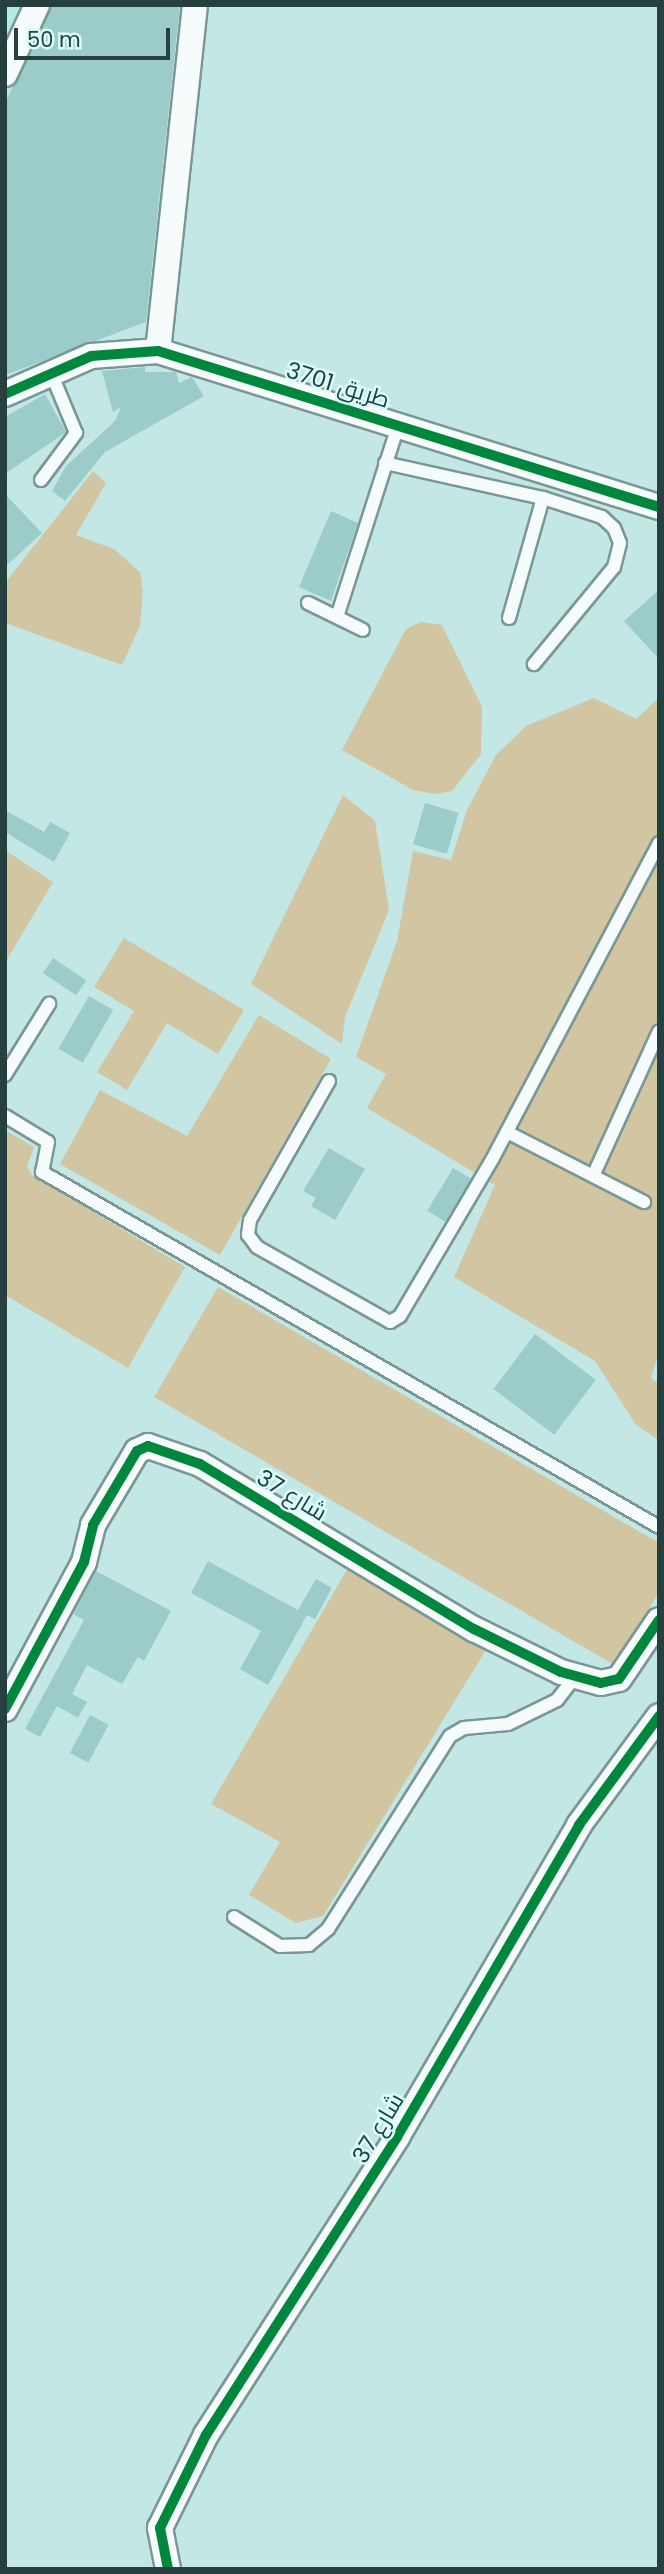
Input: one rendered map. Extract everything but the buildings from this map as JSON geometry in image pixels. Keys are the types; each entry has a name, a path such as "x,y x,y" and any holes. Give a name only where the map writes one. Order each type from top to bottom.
{"street":[{"path":"5,74 37,5"},
{"path":"158,351 195,5"},
{"name":"طريق 3701","path":"5,394 51,373 106,353 158,351 659,507"},
{"name":"شارع 37","path":"5,1709 84,1562 93,1525 137,1451 148,1446 200,1464 474,1629 576,1676 601,1684 619,1679 659,1620"},
{"name":"شارع 37","path":"168,2569 160,2528 206,2435 397,2137 579,1825 657,1723"}],"lane":[{"path":"41,480 76,433 51,373"},
{"path":"337,617 398,426"},
{"path":"385,463 543,498 609,522 620,552 534,664"},
{"path":"509,618 543,498"},
{"path":"308,603 363,631"},
{"path":"329,1081 250,1220 248,1235 257,1247 379,1321 400,1316 507,1132 659,844"},
{"path":"5,1075 49,1004"},
{"path":"593,1176 659,1031"},
{"path":"5,1116 48,1142 42,1172 659,1527"},
{"path":"507,1132 644,1202"},
{"path":"233,1917 280,1946 309,1945 334,1919 450,1736 464,1728 508,1724 557,1700 576,1676"}],"shaded area":[{"path":"5,5 26,5 5,49"},
{"path":"93,471 106,483 76,535 114,549 140,572 143,591 140,626 122,665 5,623 5,583"},
{"path":"421,622 442,625 482,707 481,754 452,791 436,794 413,790 342,750 406,629"},
{"path":"594,698 636,719 659,698 659,1352 651,1378 659,1384 659,1440 636,1425 595,1361 454,1277 495,1185 367,1108 386,1074 356,1057 397,941 413,851 451,860 467,810 496,755 526,726"},
{"path":"343,795 375,821 389,910 345,1017 342,1044 251,984"},
{"path":"5,850 53,882 5,963"},
{"path":"124,938 244,1010 218,1054 167,1023 127,1090 97,1072 134,1011 94,987"},
{"path":"259,1015 331,1059 220,1255 60,1164 100,1090 187,1136"},
{"path":"5,1130 34,1147 27,1166 32,1175 185,1267 128,1368 5,1295"},
{"path":"218,1287 659,1543 659,1592 616,1666 154,1397"},
{"path":"349,1566 486,1650 323,1916 296,1923 249,1895 280,1842 211,1804"}],"cycle path":[{"path":"5,394 91,356 158,351 659,507"},
{"path":"5,1709 84,1562 93,1525 137,1451 148,1446 200,1464 474,1629 561,1672 601,1683 619,1679 659,1620"},
{"path":"168,2569 160,2528 206,2435 397,2137 579,1825 659,1716"}]}
